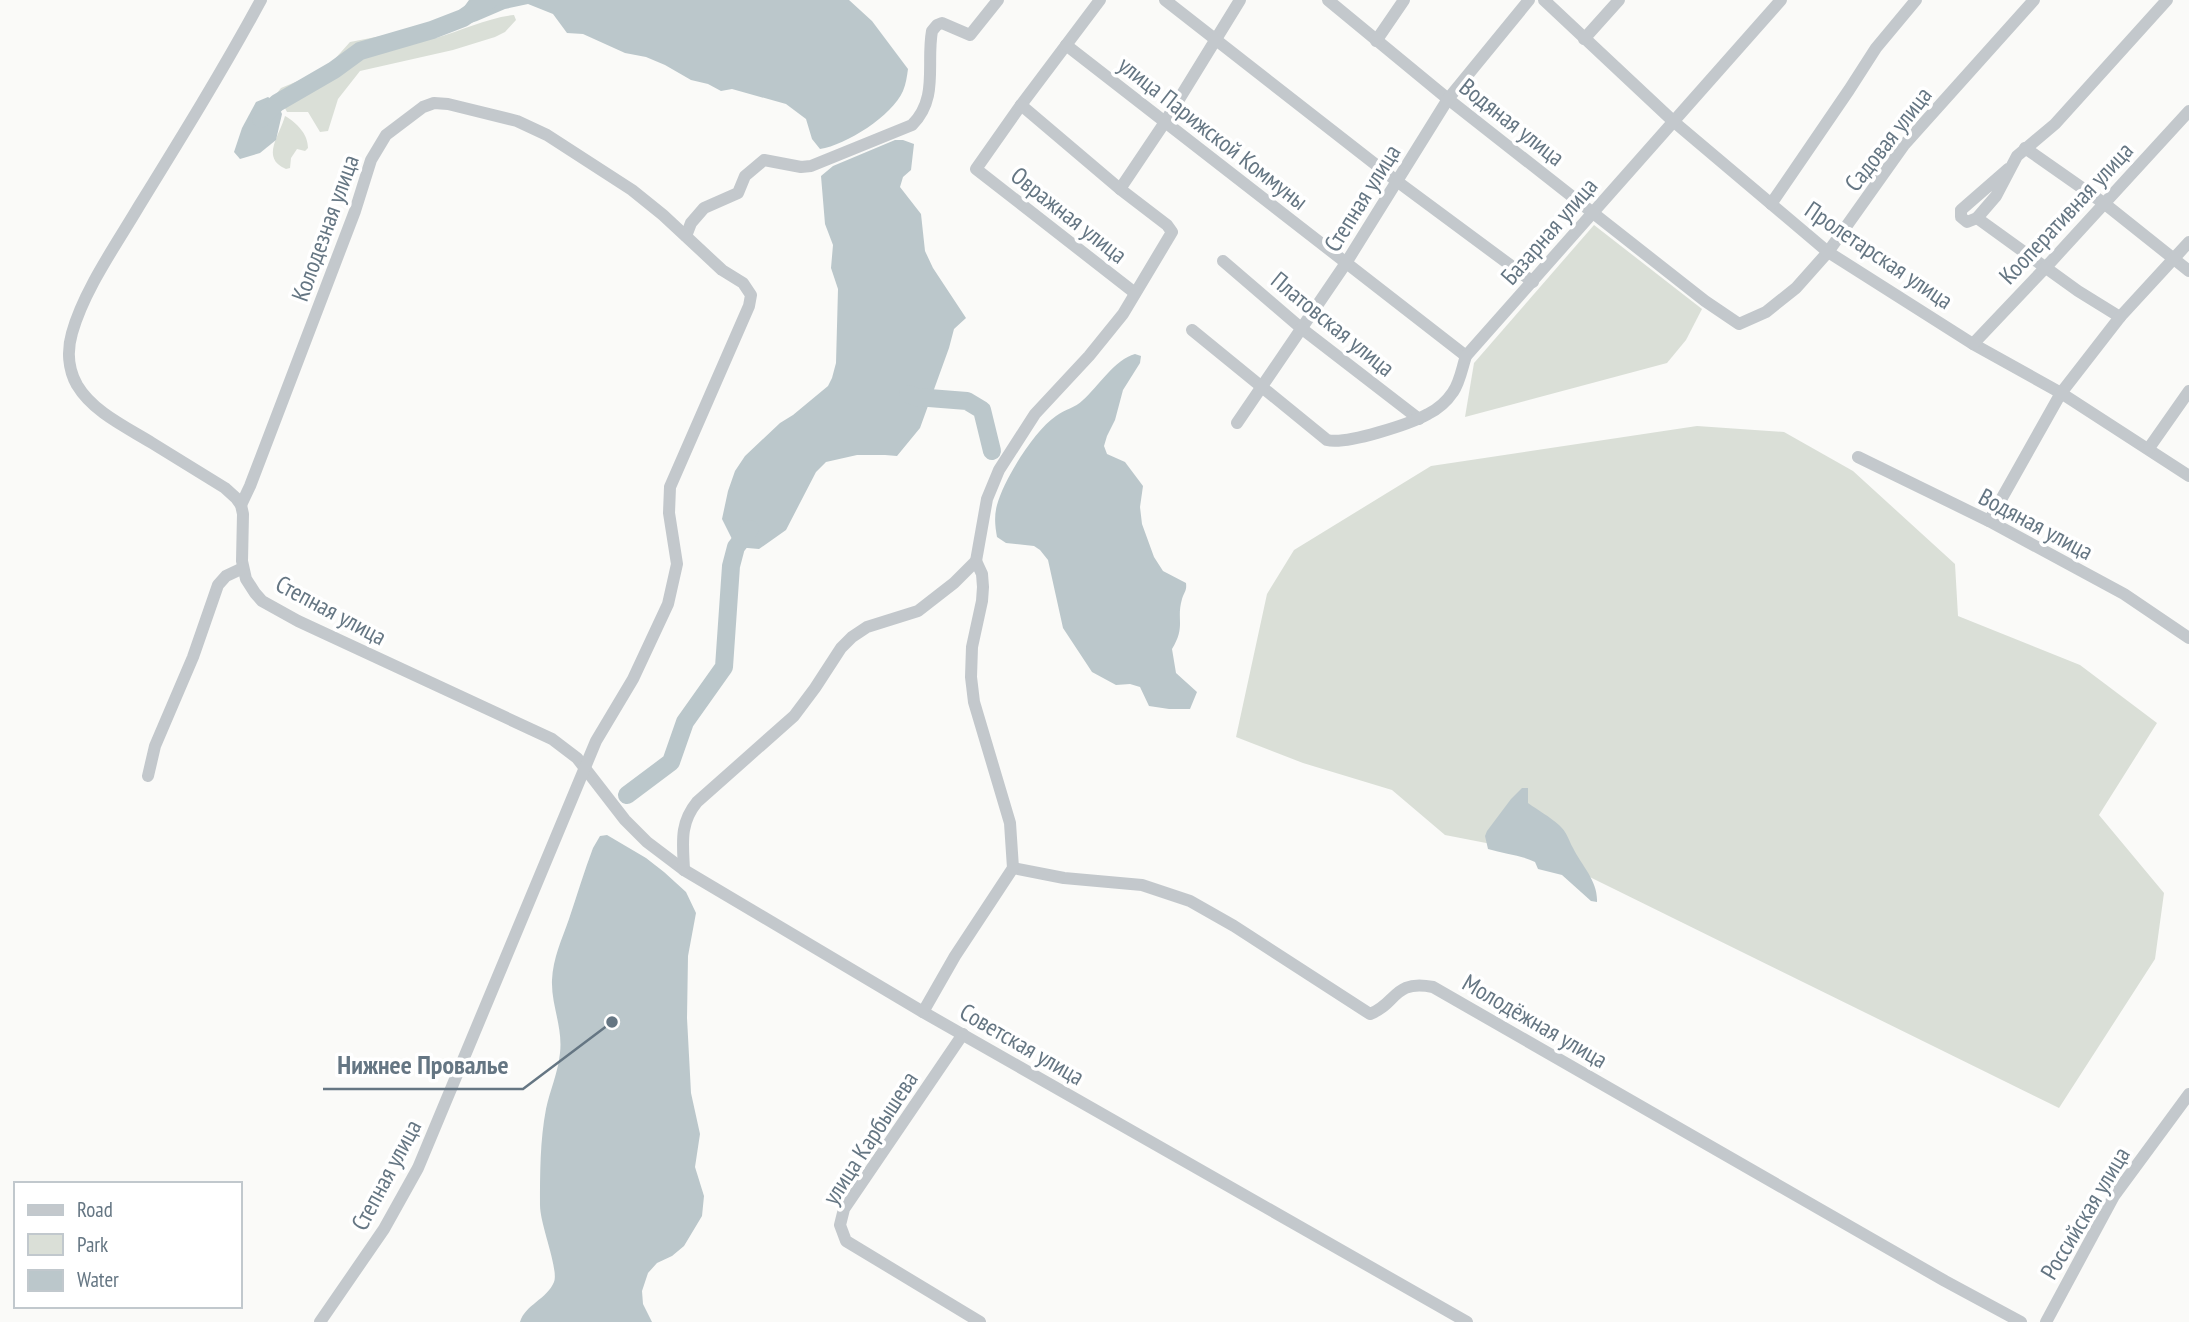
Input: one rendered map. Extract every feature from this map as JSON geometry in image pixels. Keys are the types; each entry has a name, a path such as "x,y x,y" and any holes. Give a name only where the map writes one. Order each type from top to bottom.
{"street":[{"path":"148,776 155,746 193,657 218,585 226,576 243,568 243,514 241,505 225,488 114,420 96,406 82,392 72,374 70,342 84,304 117,243 240,40 261,0"},
{"path":"686,236 695,215 715,202 738,193 742,180 760,162 773,160 801,167 811,166 912,125 920,117 930,90 932,31 942,23 970,35 998,0"},
{"path":"923,1012 955,956 1013,868 1010,823 974,702 971,677 972,648 983,587 982,574 976,561 987,499 999,470 1035,414 1109,332 1172,232 1167,225 1021,105 1100,0"},
{"path":"1165,0 1398,181 1534,282"},
{"path":"1120,188 1165,122 1240,0"},
{"name":"Водяная улица","path":"1328,0 1448,99 1705,301 1739,324"},
{"path":"1376,41 1404,0"},
{"name":"Степная улица","path":"1237,423 1346,264 1448,99 1529,0"},
{"name":"Пролетарская улица","path":"1544,0 1673,121 1828,252 1973,344 2061,393 2189,476"},
{"path":"1584,39 1619,0"},
{"name":"Базарная улица","path":"1261,386 1327,440 1342,441 1419,419 1439,408 1459,382 1466,356 1781,0"},
{"path":"1771,204 1875,48 1916,0"},
{"name":"Садовая улица","path":"1739,324 1766,312 1796,288 1828,252 1904,145 2034,0"},
{"path":"2120,317 2078,291 1977,218 1967,222 1961,217 1961,210 2008,169 2025,148 2055,124 2167,0"},
{"name":"улица Парижской Коммуны","path":"1066,45 1466,356"},
{"name":"Колодезная улица","path":"241,505 355,211 371,160 386,135 424,107 434,103 448,104 517,121 533,128 632,190 686,236"},
{"name":"Овражная улица","path":"1021,105 976,169 1135,293"},
{"name":"Кооперативная улица","path":"1973,344 2189,111"},
{"path":"2025,148 2105,204 2189,271"},
{"name":"Степная улица","path":"320,1322 384,1229 418,1168 596,741 633,679 668,604 677,564 670,513 670,487 750,306 751,295 743,283 722,270 686,236"},
{"path":"1989,521 2061,393 2120,317 2189,242"},
{"name":"Платовская улица","path":"1223,261 1301,328 1419,419"},
{"path":"1192,330 1261,386"},
{"path":"2149,449 2189,391"},
{"name":"Водяная улица","path":"1858,457 1989,521 2124,594 2189,638"},
{"path":"684,870 683,835 688,813 703,796 794,716 841,648 867,626 918,611 954,583 976,561"},
{"name":"Степная улица","path":"243,568 255,593 276,610 511,718 551,739 578,758 585,768"},
{"name":"Советская улица","path":"585,768 625,820 647,842 684,870 923,1012 1467,1322"},
{"name":"Молодёжная улица","path":"1013,868 1063,878 1142,885 1177,896 1234,926 1370,1014 1410,985 1433,987 2021,1322"},
{"name":"улица Карбышева","path":"963,1034 844,1209 840,1225 846,1241 980,1322"},
{"name":"Российская улица","path":"2046,1322 2114,1196 2189,1094"}],"green space":[{"path":"514,15 516,20 505,32 495,37 453,50 360,71 338,99 328,131 320,132 308,112 287,112 277,93 281,88 310,76 333,61 350,42 417,29 436,38 485,21"},
{"path":"285,116 301,129 308,148 305,151 297,149 291,158 290,168 286,169 274,159 273,152"},
{"path":"1594,225 1702,309 1686,340 1667,363 1465,417 1474,363"},
{"path":"1697,426 1784,432 1853,471 1955,564 1958,616 2080,665 2157,723 2099,815 2164,893 2155,959 2059,1108 1543,854 1445,835 1392,790 1303,763 1236,737 1267,594 1294,550 1431,466"}],"water":[{"path":"469,0 849,0 872,21 908,69 907,77 897,101 879,119 842,142 820,149 812,139 806,119 786,104 732,89 721,91 691,80 646,57 625,53 583,34 567,33 553,14 528,4 505,9 438,34 432,30 435,24 461,11"},
{"path":"268,97 277,103 282,114 276,140 260,153 240,159 234,152 242,128 256,102"},
{"path":"895,140 914,144 911,170 903,177 900,187 921,214 925,251 933,268 966,318 954,329 920,428 897,456 857,455 826,462 816,472 786,530 759,549 736,547 722,519 735,471 745,456 780,423 828,386 836,363 838,289 831,268 833,245 825,224 821,176 833,166"},
{"path":"1135,354 1141,356 1140,363 1123,390 1104,446 1107,454 1125,462 1143,486 1140,507 1142,524 1154,557 1163,571 1186,583 1180,606 1179,634 1172,649 1176,673 1197,692 1190,709 1149,706 1140,687 1130,684 1116,685 1092,672 1063,628 1048,560 1034,546 1006,543 997,537 996,533 995,513 1001,494 1013,469 1038,433 1059,414 1080,403 1121,361"},
{"path":"1522,788 1528,788 1528,803 1564,830 1592,880 1597,902 1591,901 1562,875 1538,869 1535,862 1530,860 1488,849 1485,836 1487,831"},
{"path":"607,835 664,872 686,892 696,913 688,956 687,1018 691,1093 700,1134 695,1167 704,1196 702,1216 684,1246 657,1263 648,1273 642,1291 643,1304 652,1322 520,1322 526,1311 551,1288 555,1276 540,1205 544,1121 560,1053 560,1034 552,989 554,964 593,848 600,836"}],"waterway":[{"path":"261,119 277,103 334,70 360,51 463,18 489,0"},
{"path":"908,394 967,401 982,410 992,451"},
{"path":"627,795 671,762 685,722 724,667 731,566 736,547 750,529"}],"place":[{"name":"Нижнее Провалье","path":"612,1022"}]}
